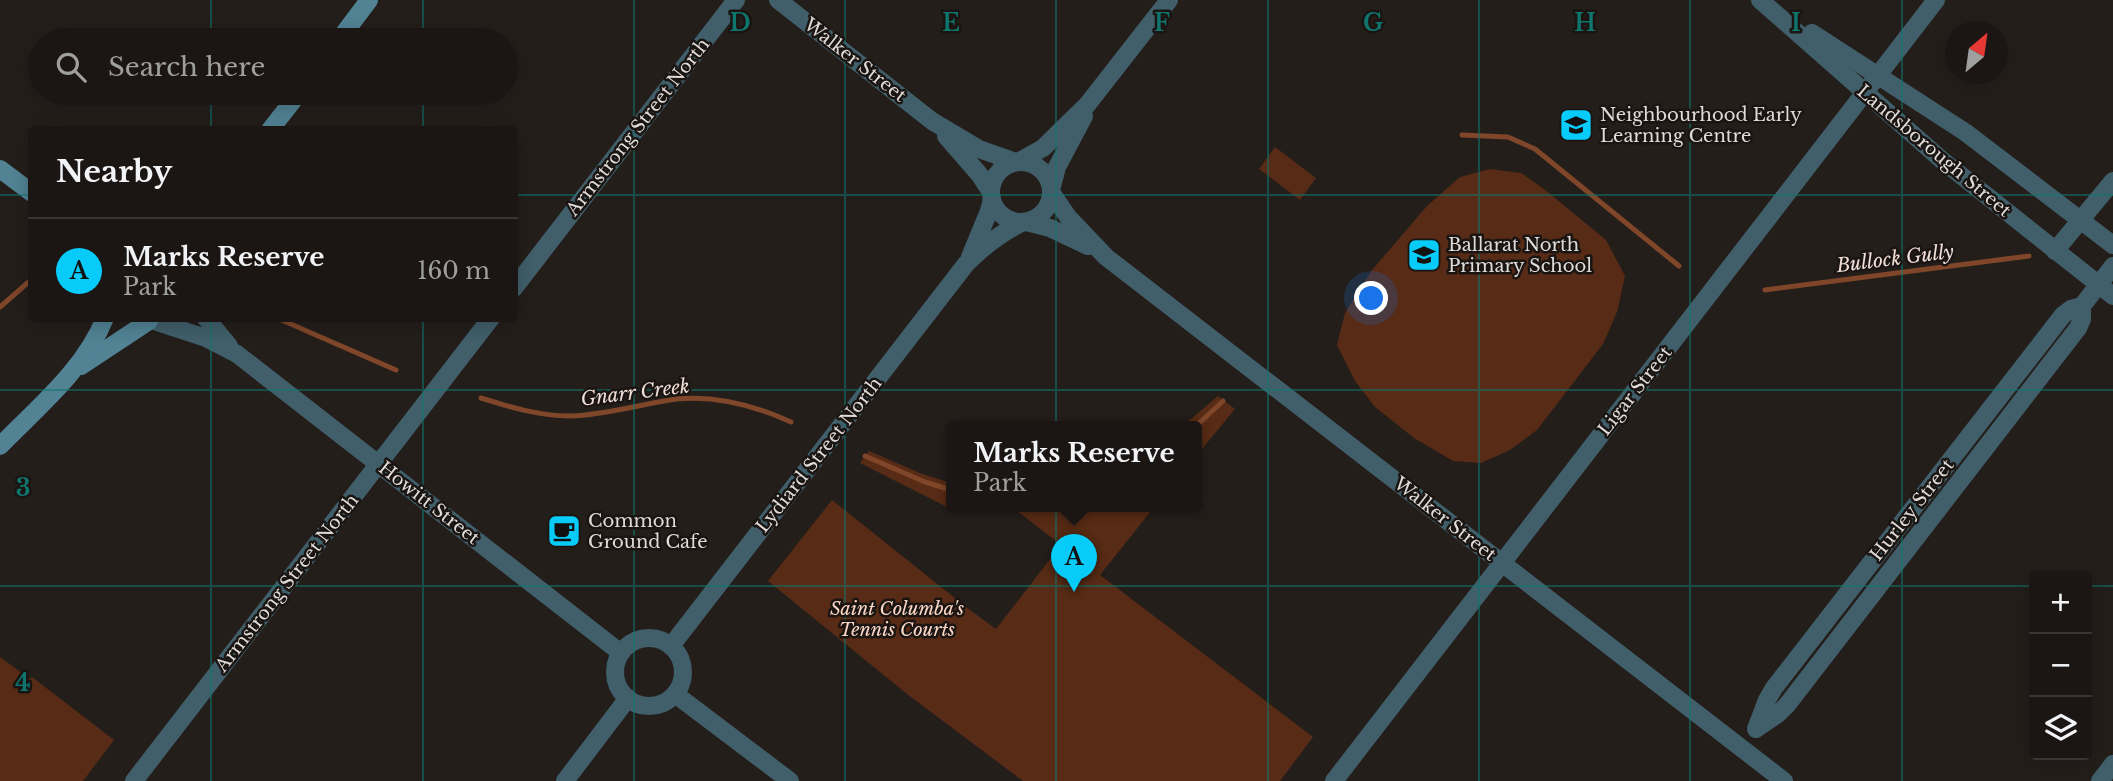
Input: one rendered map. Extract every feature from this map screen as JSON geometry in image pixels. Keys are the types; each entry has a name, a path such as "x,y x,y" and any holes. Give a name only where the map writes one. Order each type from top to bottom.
{"main road":[{"path":"348,28 369,0"},
{"path":"273,126 290,105"},
{"path":"0,169 28,190"},
{"path":"0,446 73,372 96,338 103,322"},
{"path":"73,372 147,322"}],"street":[{"name":"Armstrong Street North","path":"518,283 736,0"},
{"name":"Walker Street","path":"778,0 932,121 979,149 1017,162"},
{"path":"1017,162 1030,163 1040,169 1049,180 1051,191 1051,200 1044,212 1036,219 1025,222 1012,221 996,208 991,195 993,182 999,172 1047,144 1096,95 1169,0"},
{"name":"Landsborough Street","path":"1761,0 1965,132 2113,245"},
{"name":"Landsborough Street","path":"1761,0 1942,161 2106,290"},
{"name":"Ligar Street","path":"1334,781 1936,0"},
{"path":"1051,191 1057,167 1096,95"},
{"name":"Walker Street","path":"932,121 972,165 991,195"},
{"path":"2055,251 2113,181"},
{"name":"Walker Street","path":"1051,191 1068,217 1106,257 1784,781"},
{"name":"Lydiard Street North","path":"967,264 981,233 991,195"},
{"name":"Walker Street","path":"1025,222 1058,231 1106,257"},
{"name":"Lydiard Street North","path":"671,646 967,264 989,245 1025,222"},
{"name":"Hurley Street","path":"1741,748 1757,728 1787,705 1870,598 2078,328 2082,319 2082,306 2106,290 2113,266"},
{"name":"Howitt Street","path":"156,322 206,338 237,354 621,653"},
{"name":"Howitt Street","path":"209,322 237,354"},
{"name":"Armstrong Street North","path":"134,781 488,322"},
{"path":"648,638 671,646 682,667 681,684 675,694 657,705 637,703 628,698 616,677 616,664 621,653 630,644 648,638"},
{"path":"675,694 790,781"},
{"path":"565,781 628,698"},
{"path":"2100,781 2113,764"}],"green space":[{"path":"1275,147 1316,178 1300,200 1259,169"},
{"path":"1490,169 1521,173 1544,189 1606,240 1625,276 1617,312 1603,344 1537,430 1510,450 1481,463 1453,461 1414,438 1375,407 1355,381 1337,345 1345,313 1372,270 1427,206 1460,177"},
{"path":"1218,396 1235,409 1202,449 1202,421 1189,421"},
{"path":"869,451 946,481 946,506 860,463"},
{"name":"Saint Columba's Tennis Courts","path":"832,500 996,629 1061,545 1019,512 1150,512 1100,575 1313,737 1280,781 1023,781 907,694 768,581"},
{"path":"0,657 30,679 32,677 114,740 83,781 0,781"}],"waterway":[{"name":"Bullock Gully","path":"1462,135 1508,137 1535,149 1679,266"},
{"name":"Bullock Gully","path":"1765,290 2029,256"},
{"name":"Gnarr Creek","path":"0,307 28,282"},
{"name":"Gnarr Creek","path":"286,322 396,370"},
{"name":"Gnarr Creek","path":"481,398 514,408 558,416 610,412 676,399 720,400 764,411 791,422"},
{"name":"Gnarr Creek","path":"1201,421 1223,401"},
{"name":"Gnarr Creek","path":"865,456 946,488"}],"place":[{"name":"Neighbourhood Early Learning Centre","path":"1576,125"},
{"name":"Ballarat North Primary School","path":"1424,255"},
{"name":"Common Ground Cafe","path":"564,531"},
{"name":"Marks Reserve","path":"1074,592"}]}
